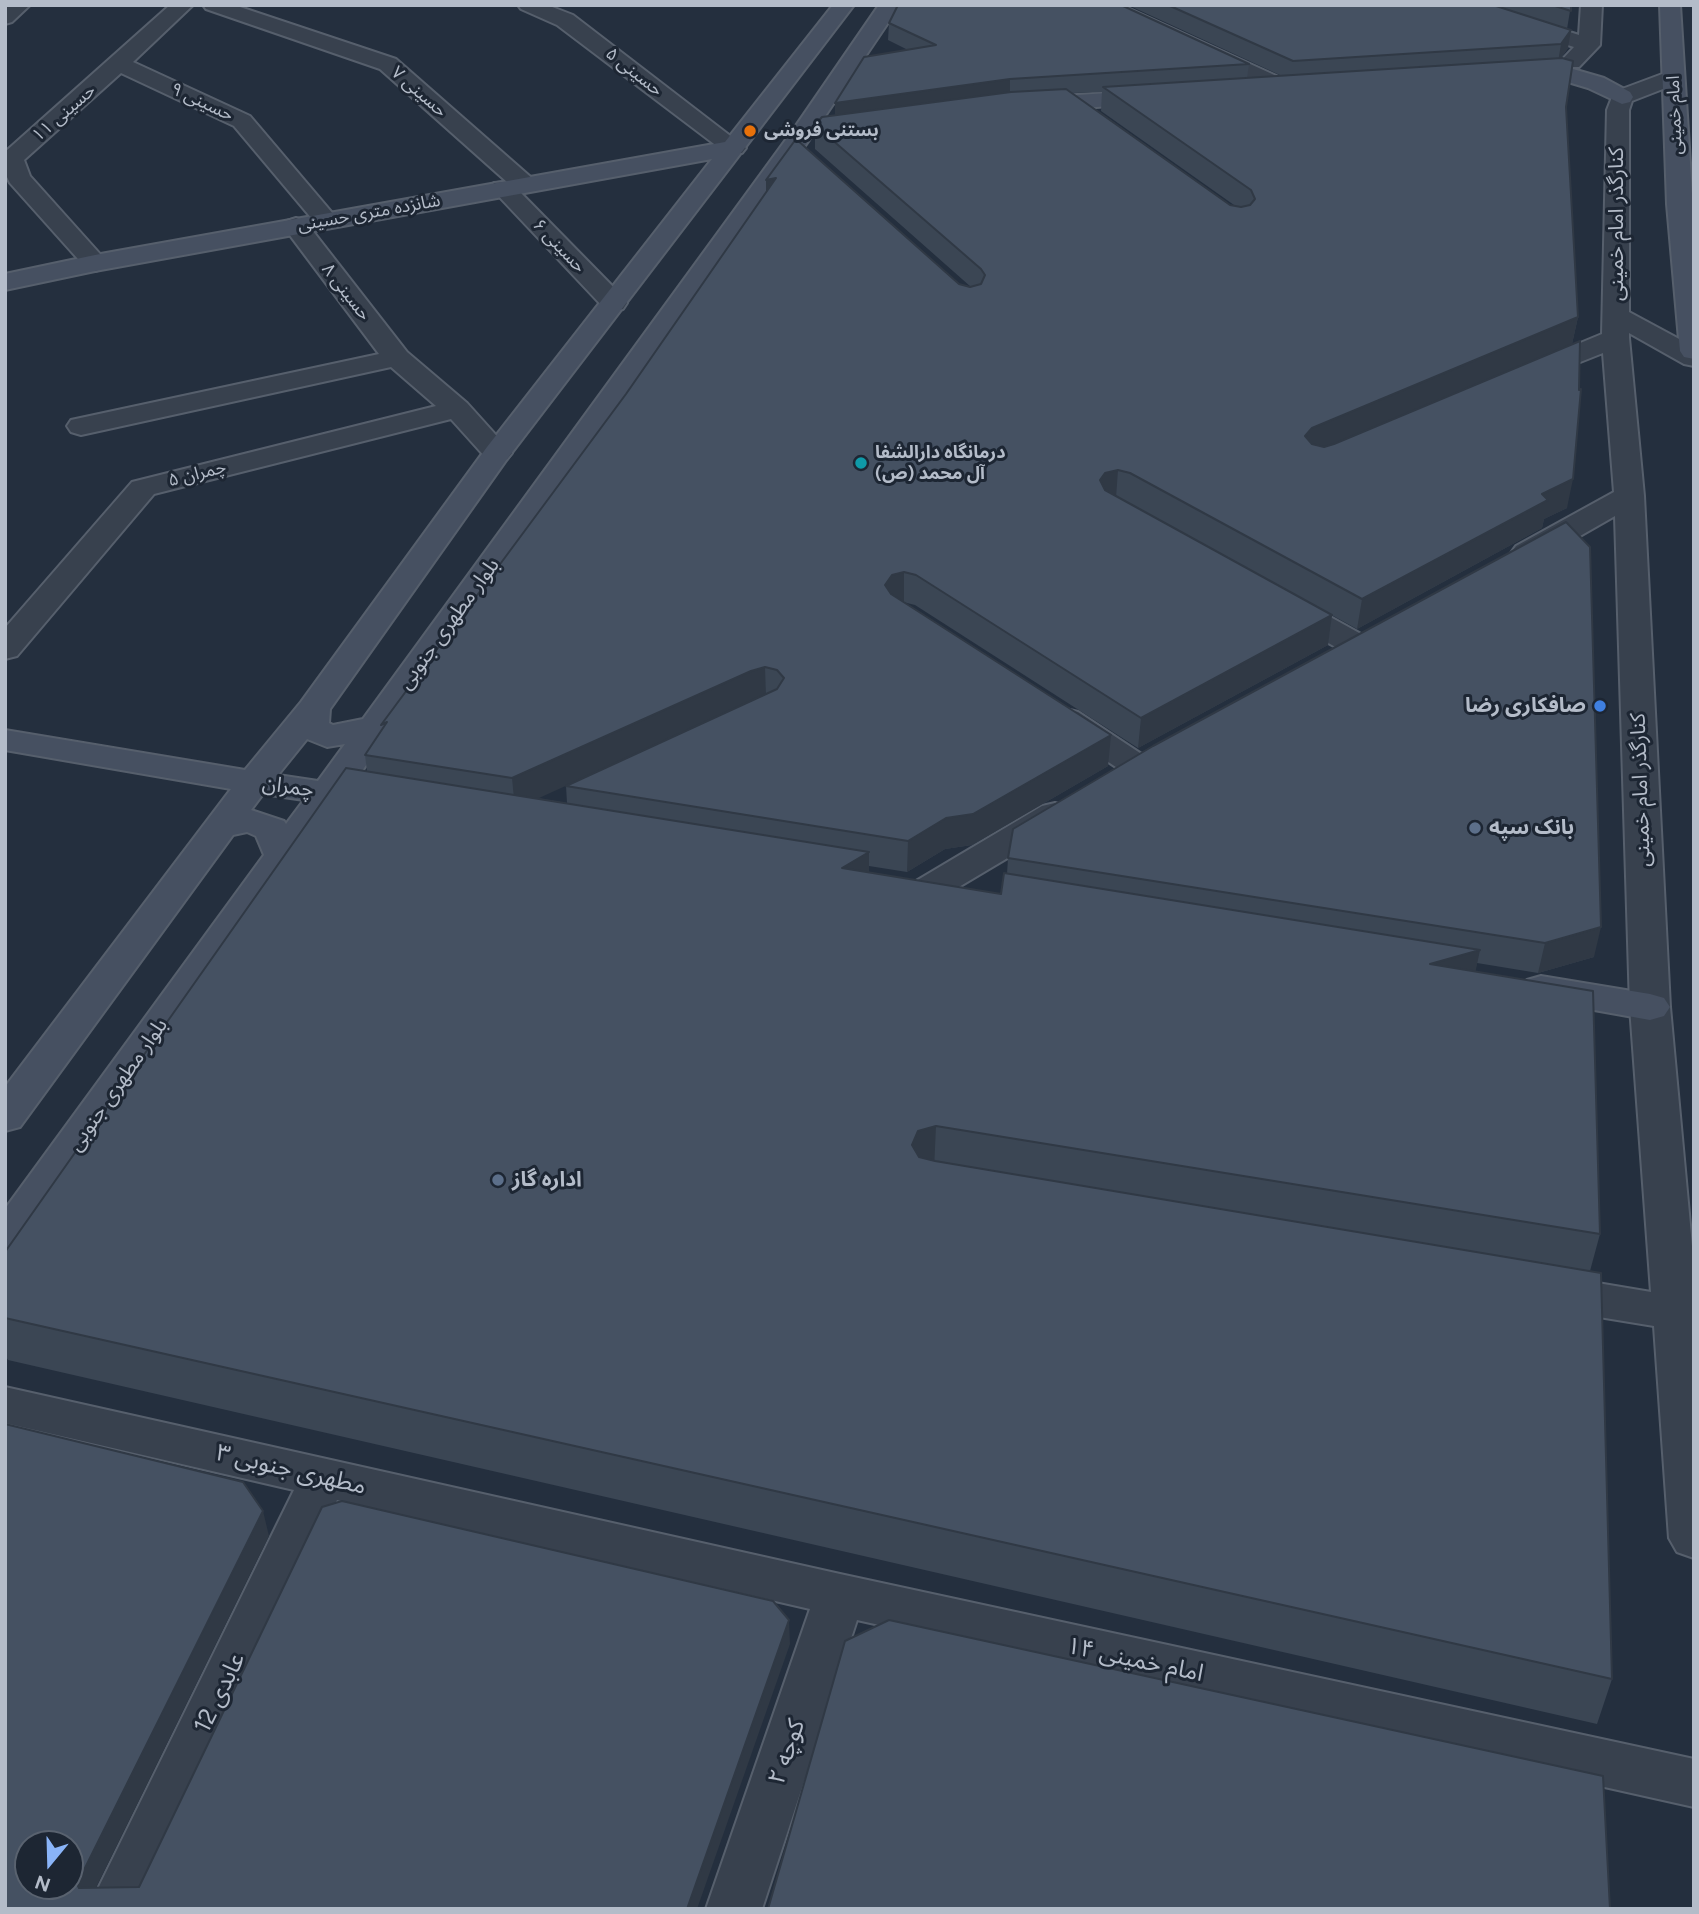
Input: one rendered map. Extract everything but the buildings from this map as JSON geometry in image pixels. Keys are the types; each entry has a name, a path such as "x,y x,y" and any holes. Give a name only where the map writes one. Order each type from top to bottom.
{"street":[{"path":"5,18 20,5"},
{"name":"حسینی ۱۱","path":"95,263 19,178 12,159 183,5"},
{"name":"حسینی ۷","path":"213,5 388,64 514,187"},
{"name":"حسینی ۵","path":"528,5 574,26 734,148"},
{"path":"5,1117 220,827 313,709 497,453 844,5"},
{"name":"بلوار مطهری جنوبی","path":"5,1242 282,854 809,144 890,5"},
{"path":"1462,5 1589,45"},
{"path":"1559,72 1589,45 1592,5"},
{"name":"امام خمینی","path":"1670,5 1679,204 1694,351"},
{"path":"1105,6 1286,89"},
{"name":"حسینی ۹","path":"120,64 242,121 327,220"},
{"path":"1505,75 1559,72 1596,83 1622,97 1673,77"},
{"path":"1246,91 1314,87"},
{"path":"1010,107 1178,95"},
{"name":"کنارگذر امام خمینی","path":"1622,97 1618,110 1616,327 1629,496 1650,1007 1694,1538"},
{"path":"1069,102 1103,126"},
{"name":"شانزده متری حسینی","path":"5,282 327,220 734,148"},
{"name":"حسینی ۶","path":"514,187 614,303"},
{"name":"حسینی ۸","path":"296,226 397,358 457,410 497,453"},
{"path":"1504,385 1616,327 1694,358"},
{"path":"81,426 397,358"},
{"name":"چمران ۵","path":"5,649 143,488 457,410"},
{"path":"1500,568 1629,496"},
{"path":"1261,592 1370,640 1321,666"},
{"path":"984,897 916,886 1150,759 1044,705"},
{"path":"313,709 312,727 327,737 375,727"},
{"name":"چمران","path":"5,740 410,805"},
{"path":"220,827 250,821 271,829 282,854"},
{"path":"1514,985 1650,1007"},
{"path":"1511,1285 1676,1313"},
{"name":"مطهری جنوبی ۳","path":"5,1405 577,1535"},
{"name":"عابدی 12","path":"116,1909 324,1477"},
{"name":"امام خمینی ۱۴","path":"577,1535 1694,1783"},
{"name":"کوچه ۲","path":"734,1909 840,1595"}],"place":[{"name":"بستنی فروشی","path":"750,131"},
{"name":"درمانگاه دارالشفا آل محمد (ص)","path":"861,463"},
{"name":"صافکاری رضا","path":"1600,706"},
{"name":"بانک سپه","path":"1475,828"},
{"name":"اداره گاز","path":"498,1180"}]}
